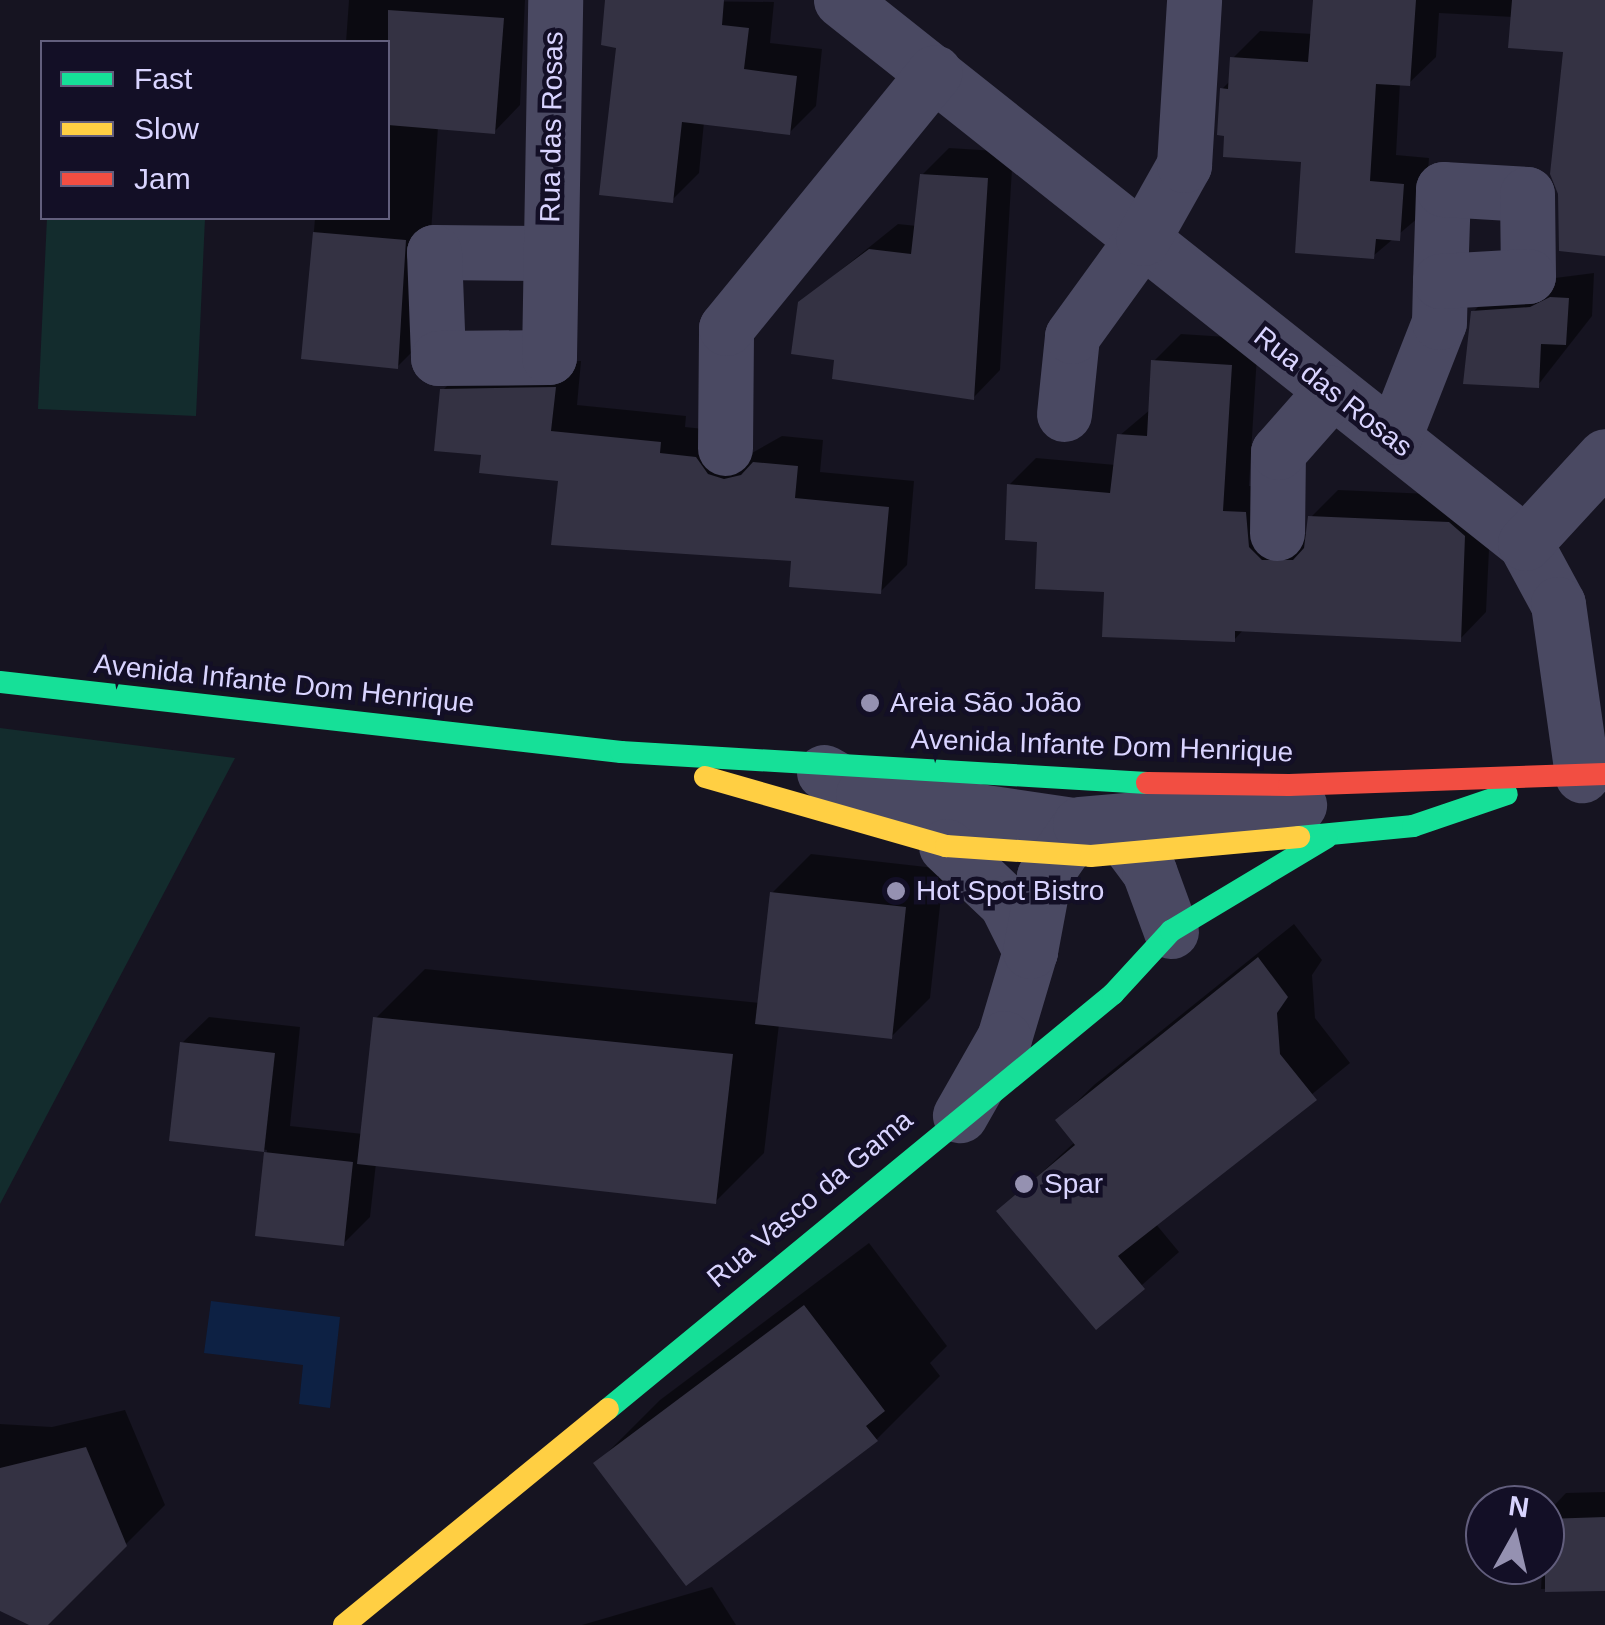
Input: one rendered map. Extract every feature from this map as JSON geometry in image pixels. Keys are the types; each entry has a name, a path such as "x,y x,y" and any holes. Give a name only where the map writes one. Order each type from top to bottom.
{"street":[{"name":"Rua das Rosas","path":"550,253 554,0"},
{"name":"Rua das Rosas","path":"842,0 920,40 1143,238 1330,393 1394,437 1524,544 1558,604 1593,774"},
{"path":"1064,414 1072,336 1143,238 1184,165 1194,0"},
{"path":"725,448 726,328 920,40"},
{"path":"1394,437 1439,322 1440,281"},
{"path":"1277,533 1278,452 1330,393"},
{"path":"1524,544 1605,456"},
{"name":"Avenida Infante Dom Henrique","path":"0,682 620,752 1058,781 1352,783 1593,774"},
{"name":"Avenida Infante Dom Henrique","path":"620,752 946,846 1070,839"},
{"path":"805,762 863,794 1070,839 1120,832 1136,854 1172,931"},
{"path":"1136,854 1326,838 1413,826 1593,774"},
{"path":"960,1114 1004,1038 1030,951 1044,876 1070,839 1295,807 1352,783"},
{"name":"Rua Vasco da Gama","path":"344,1625 960,1114 1112,994 1172,931 1326,838"},
{"path":"946,846 1006,903 1030,951"}],"green space":[{"path":"47,220 205,220 196,416 38,409"},
{"path":"0,728 235,758 0,1204"}],"water":[{"path":"211,1301 340,1317 330,1408 299,1404 303,1365 204,1353"}],"building":[{"path":"605,0 724,0 722,25 749,28 744,69 797,76 790,135 682,122 673,203 599,195 616,48 601,45"},
{"path":"1313,0 1416,0 1410,86 1376,84 1370,181 1404,184 1400,241 1376,239 1374,259 1295,253 1301,162 1223,157 1224,136 1217,135 1220,88 1228,89 1230,57 1308,62"},
{"path":"1512,0 1605,0 1605,256 1559,251 1558,194 1550,174 1563,52 1508,48"},
{"path":"388,10 504,18 495,134 390,125"},
{"path":"920,174 988,178 974,400 832,379 834,360 791,354 798,302 869,249 911,254"},
{"path":"313,232 406,240 398,369 301,359"},
{"path":"1550,297 1569,298 1566,345 1541,344 1539,388 1463,384 1471,311 1530,307"},
{"path":"1151,360 1232,365 1223,511 1246,512 1249,547 1262,560 1293,560 1304,548 1308,516 1449,522 1465,536 1461,642 1235,631 1235,642 1102,637 1104,592 1035,589 1037,542 1005,540 1007,484 1110,493 1117,434 1147,436"},
{"path":"556,387 551,431 661,442 660,453 696,457 708,474 724,479 741,475 753,462 798,466 795,498 889,507 881,594 789,587 791,561 551,545 558,481 479,473 481,455 434,451 440,389"},
{"path":"770,892 906,907 892,1039 755,1024"},
{"path":"1258,957 1288,997 1277,1013 1280,1054 1317,1100 1118,1256 1145,1289 1096,1330 996,1211 1075,1145 1055,1120"},
{"path":"373,1017 733,1054 716,1204 357,1164"},
{"path":"180,1042 275,1053 264,1152 169,1141"},
{"path":"264,1152 353,1162 344,1246 255,1236"},
{"path":"804,1305 885,1411 866,1426 878,1441 686,1586 593,1463"},
{"path":"86,1447 127,1546 48,1625 29,1625 0,1611 0,1468"},
{"path":"1605,1517 1605,1591 1545,1592 1545,1585 1565,1585 1565,1518"}],"traffic: fast":[{"path":"0,682 621,752 1147,783"},
{"path":"1299,837 1413,826 1507,794"},
{"path":"608,1409 1113,994 1171,931 1326,838"}],"traffic: slow":[{"path":"705,777 946,846 1091,856 1299,837"},
{"path":"344,1625 608,1409"}],"traffic: jam":[{"path":"1147,783 1289,785 1605,774"}],"place":[{"name":"Areia São João","path":"870,703"},
{"name":"Hot Spot Bistro","path":"896,891"},
{"name":"Spar","path":"1024,1184"}]}
